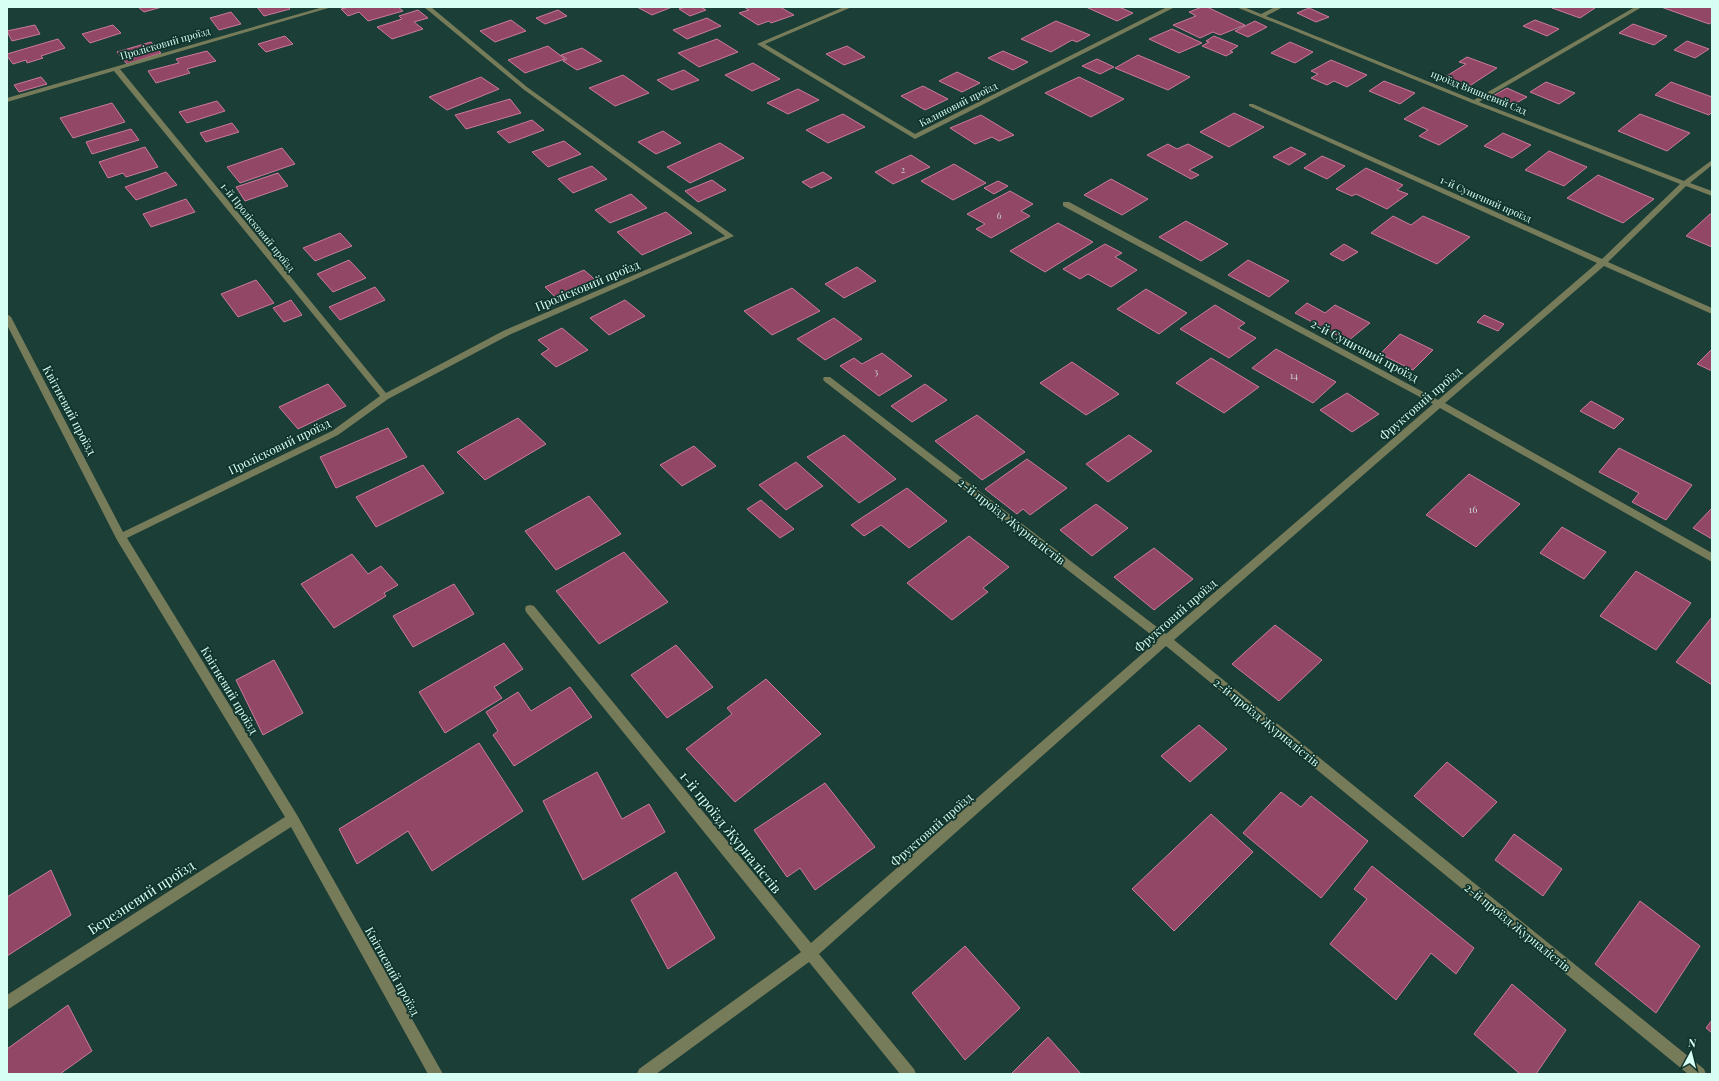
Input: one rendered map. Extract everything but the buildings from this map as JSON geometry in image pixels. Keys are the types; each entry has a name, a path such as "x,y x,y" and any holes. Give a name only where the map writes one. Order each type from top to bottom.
{"street":[{"name":"Пролісковий проїзд","path":"7,100 329,7"},
{"name":"Пролісковий проїзд","path":"122,537 336,433 385,397 506,333 730,236 525,88 428,7"},
{"name":"Калиновий проїзд","path":"849,7 760,44 915,137 1172,7"},
{"name":"проїзд Вишневий Сад","path":"1239,7 1474,102 1712,194"},
{"path":"1261,16 1280,7"},
{"path":"1474,102 1639,7"},
{"name":"1-й Пролісковий проїзд","path":"116,68 385,397"},
{"name":"1-й Суничний проїзд","path":"1251,105 1712,311"},
{"name":"Фруктовий проїзд","path":"644,1074 810,953 1166,640 1603,262 1685,183 1712,162"},
{"name":"2-й Суничний проїзд","path":"1066,204 1439,404 1712,558"},
{"name":"Квітневий проїзд","path":"7,317 122,537 293,819 436,1074"},
{"name":"2-й проїзд Журналістів","path":"827,379 1166,640 1699,1074"},
{"name":"1-й проїзд Журналістів","path":"530,609 909,1074"},
{"name":"Березневий проїзд","path":"7,1003 293,819"}]}
